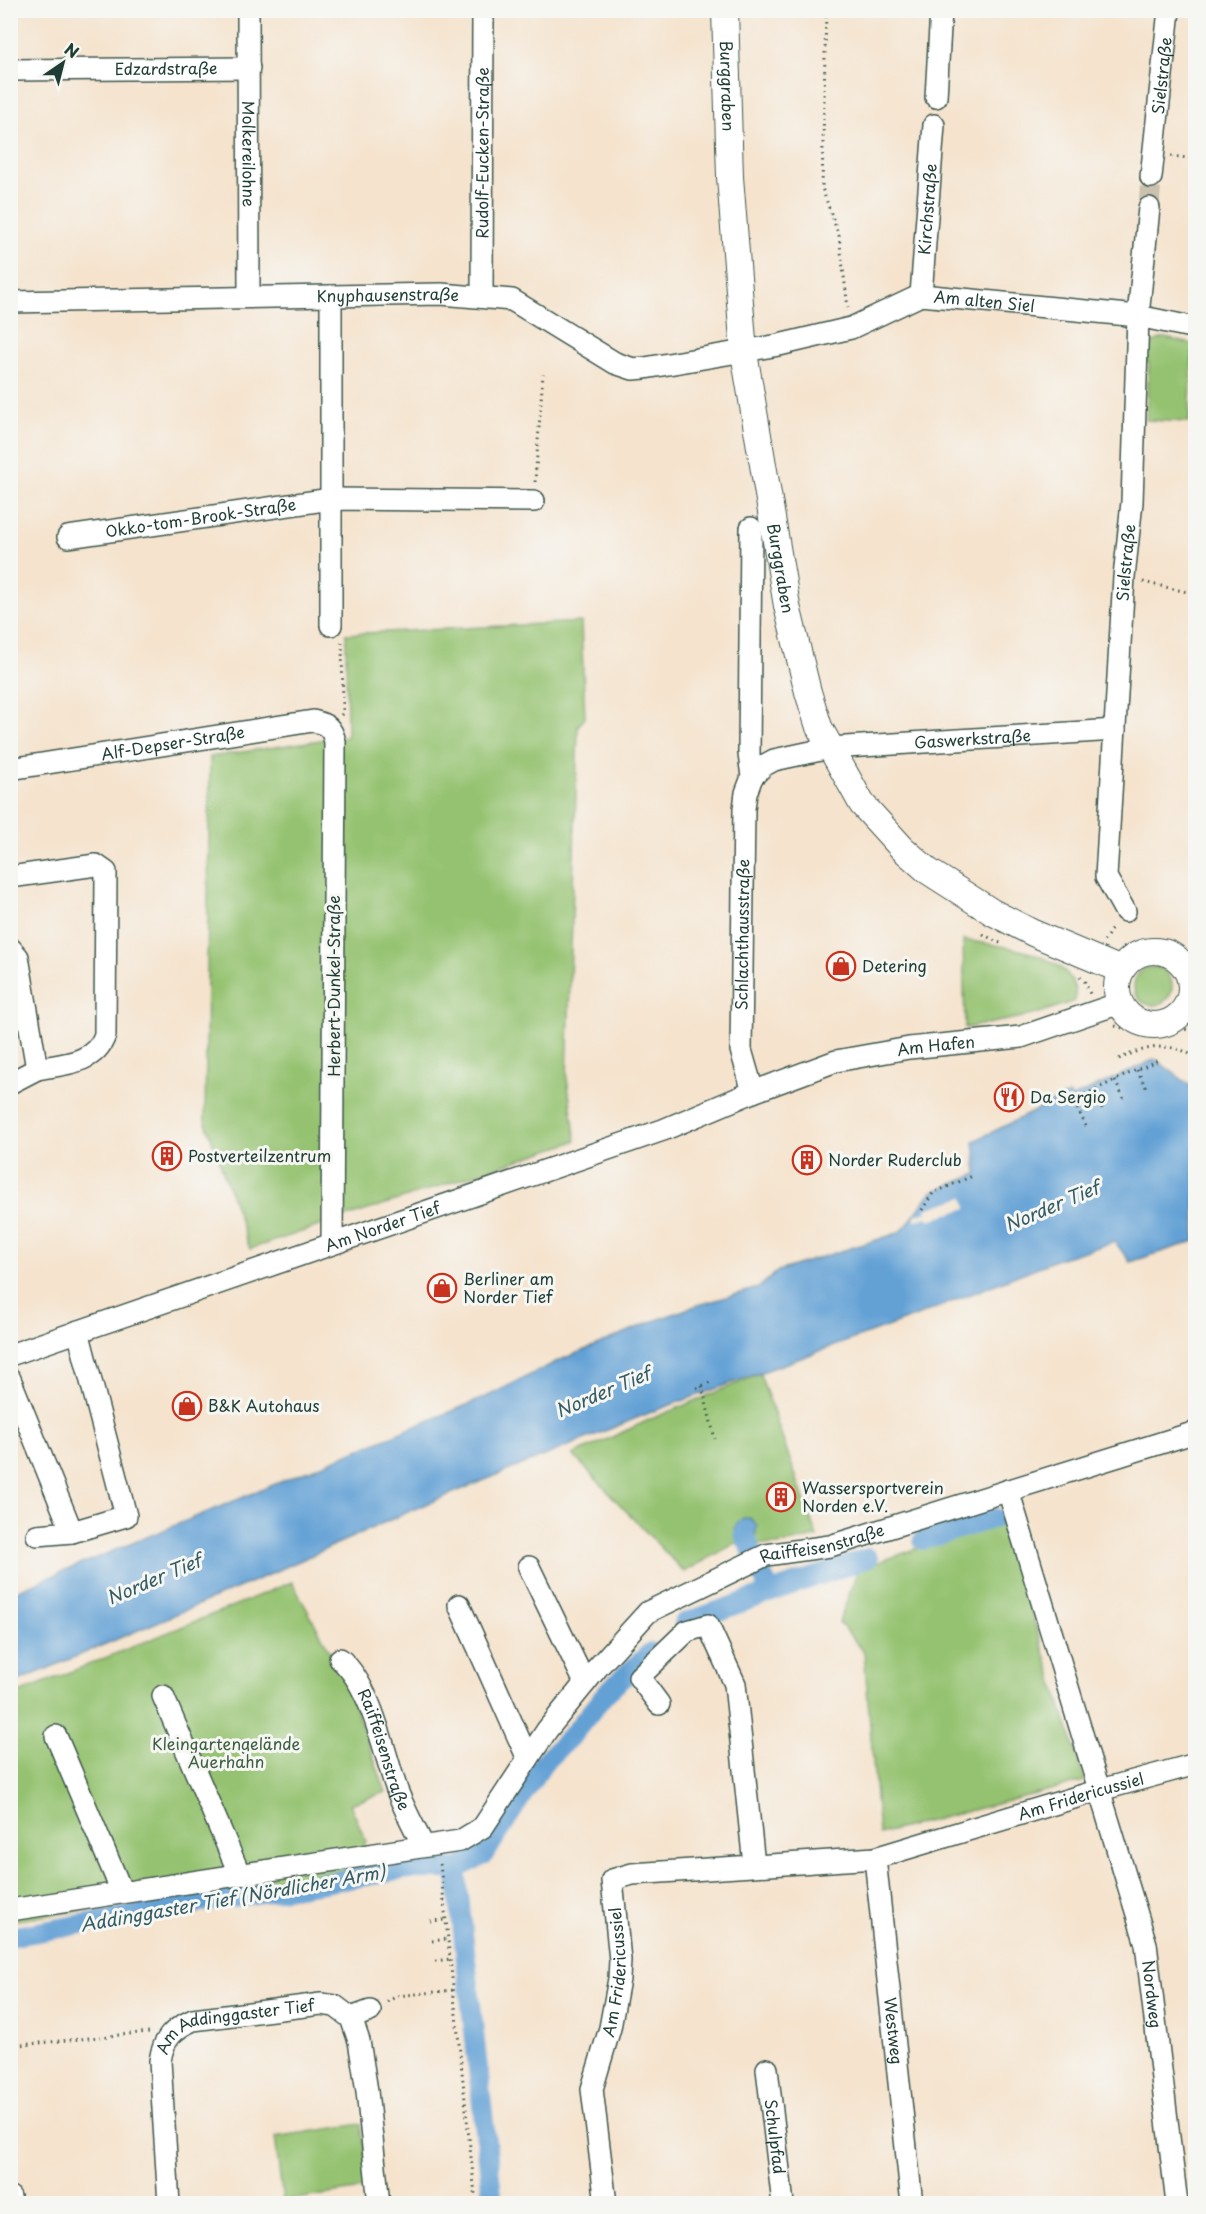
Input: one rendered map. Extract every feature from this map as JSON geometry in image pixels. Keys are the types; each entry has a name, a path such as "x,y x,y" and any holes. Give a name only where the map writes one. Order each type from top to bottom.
{"main road":[{"name":"Burggraben","path":"725,10 730,177 744,352 787,606 819,727 862,804 902,848 928,871 992,912 1033,933 1120,958"},
{"path":"1148,951 1162,951 1175,957 1191,997 1169,1022 1155,1025 1141,1023 1108,1007 1117,991 1120,958 1148,951"}],"street":[{"name":"Molkereilohne","path":"248,10 249,297"},
{"name":"Rudolf-Eucken-Straße","path":"482,297 483,10"},
{"path":"936,98 941,10"},
{"name":"Sielstraße","path":"1151,177 1169,10"},
{"name":"Edzardstraße","path":"10,70 249,68"},
{"name":"Kirchstraße","path":"921,295 933,125"},
{"name":"Sielstraße","path":"1125,911 1106,876 1124,577 1132,502 1138,316 1149,208"},
{"name":"Knyphausenstraße","path":"10,302 441,294 512,300 615,363 633,369 744,352"},
{"name":"Am alten Siel","path":"744,352 851,328 921,295 1138,316 1196,328"},
{"path":"331,296 331,625"},
{"name":"Okko-tom-Brook-Straße","path":"68,537 331,499 534,501"},
{"name":"Schlachthausstraße","path":"751,528 749,754 752,777 746,793 744,809 741,1050 753,1092"},
{"name":"Alf-Depser-Straße","path":"10,769 313,721 324,723 332,730"},
{"name":"Herbert-Dunkel-Straße","path":"332,730 335,742 332,1243"},
{"name":"Gaswerkstraße","path":"830,748 1115,730"},
{"path":"752,777 763,766 774,760 830,748"},
{"path":"10,877 96,865 102,868 107,878 105,1035 101,1046 90,1057 37,1069 10,1083"},
{"path":"10,948 18,957 37,1069"},
{"name":"Am Hafen","path":"753,1092 836,1061 909,1048 1021,1037 1108,1007"},
{"name":"Am Norder Tief","path":"10,1355 663,1130 753,1092"},
{"path":"37,1535 72,1532 126,1516 78,1331"},
{"path":"10,1379 72,1532"},
{"name":"Raiffeisenstraße","path":"10,1910 460,1841 483,1827 547,1730 648,1612 766,1555 830,1546 1196,1432"},
{"name":"Nordweg","path":"1008,1490 1146,1944 1177,2204"},
{"path":"529,1567 585,1683"},
{"path":"459,1605 528,1759"},
{"path":"658,1704 639,1677 687,1631 708,1625 735,1684 754,1865"},
{"name":"Raiffeisenstraße","path":"340,1659 351,1669 359,1682 398,1792 423,1845"},
{"path":"163,1696 239,1874"},
{"path":"56,1736 122,1892"},
{"name":"Am Fridericussiel","path":"606,2204 592,2089 610,2028 619,1979 620,1960 612,1880 632,1874 875,1858 1100,1790 1196,1764"},
{"name":"Westweg","path":"875,1858 912,2204"},
{"name":"Am Addinggaster Tief","path":"170,2204 160,2061 162,2047 170,2033 193,2020 321,2004 360,2015"},
{"path":"360,2015 359,2041 379,2204"},
{"name":"Schulpfad","path":"767,2069 783,2204"},
{"path":"10,2197 11,2204"}],"path":[{"path":"826,10 822,188 839,236 851,328"},
{"path":"1154,155 1196,159"},
{"path":"534,501 543,374"},
{"path":"1124,577 1196,594"},
{"path":"331,625 342,634 343,713 332,730"},
{"path":"1103,945 1106,935 1125,911"},
{"path":"1085,982 1108,1007 1102,1028 1113,1026 1151,1035 1184,1029 1191,997 1172,943 1155,939 1120,958"},
{"path":"1119,1059 1136,1051 1164,1046 1178,1049 1196,1058"},
{"path":"1086,1126 1073,1101 1158,1060"},
{"path":"1137,1070 1148,1091"},
{"path":"1115,1080 1125,1101"},
{"path":"1094,1090 1104,1112"},
{"path":"962,1174 965,1179"},
{"path":"922,1210 933,1193 975,1175"},
{"path":"697,1388 713,1381"},
{"path":"702,1386 715,1439"},
{"path":"441,1882 476,2204"},
{"path":"430,1921 446,1920"},
{"path":"432,1941 448,1939"},
{"path":"435,1961 450,1959"},
{"path":"360,2015 397,1996 454,1990"},
{"path":"10,2046 145,2032 170,2033"}],"green space":[{"path":"1165,338 1193,344 1189,422 1146,420 1149,362 1144,362 1150,346"},
{"path":"581,622 585,718 578,726 567,1079 576,1141 250,1249 205,1120 210,757 347,736 346,634"},
{"path":"963,940 1014,949 1051,961 1065,972 1074,985 1075,1001 1033,1015 965,1028"},
{"path":"1153,967 1160,968 1166,973 1171,979 1171,993 1166,999 1160,1004 1153,1005 1146,1004 1140,999 1135,993 1134,986 1135,979 1140,973 1146,968"},
{"path":"760,1374 817,1537 778,1545 736,1543 684,1572 573,1455 651,1419"},
{"path":"1002,1519 1085,1781 879,1834 864,1652 839,1622 858,1569"},
{"name":"Kleingartengelände Auerhahn","path":"292,1582 343,1675 386,1792 350,1804 366,1841 364,1846 369,1866 11,1921 11,1696"},
{"path":"361,2124 369,2188 283,2201 275,2137"}],"water":[{"name":"Norder Tief","path":"1155,1059 1195,1089 1195,1241 1130,1262 1115,1242 1058,1259 914,1317 654,1411 419,1507 259,1579 11,1684 11,1593 486,1397 558,1361 651,1322 695,1306 758,1288 778,1271 898,1233 907,1225 931,1192 977,1174 974,1141 1069,1094 1072,1098"},
{"path":"743,1518 750,1518 757,1525 755,1537 747,1545 740,1541 735,1529 737,1523"}],"pier":[{"path":"964,1197 967,1208 929,1220 928,1217 915,1220 915,1215 927,1212 926,1209"}],"waterway":[{"name":"Addinggaster Tief (Nördlicher Arm)","path":"923,1540 995,1518"},
{"name":"Addinggaster Tief (Nördlicher Arm)","path":"744,1534 770,1592"},
{"name":"Addinggaster Tief (Nördlicher Arm)","path":"684,1623 868,1558"},
{"name":"Addinggaster Tief (Nördlicher Arm)","path":"456,1869 484,1855 543,1763 573,1734 606,1693 651,1652"},
{"name":"Addinggaster Tief (Nördlicher Arm)","path":"10,1937 211,1901 410,1869 456,1869 493,2204"}],"tunnel":[{"path":"1149,208 1151,177"}],"place":[{"name":"Detering","path":"841,966"},
{"name":"Da Sergio","path":"1009,1097"},
{"name":"Postverteilzentrum","path":"167,1156"},
{"name":"Norder Ruderclub","path":"807,1160"},
{"name":"Berliner am Norder Tief","path":"442,1288"},
{"name":"B&K Autohaus","path":"187,1406"},
{"name":"Wassersportverein Norden e.V.","path":"781,1497"}]}
